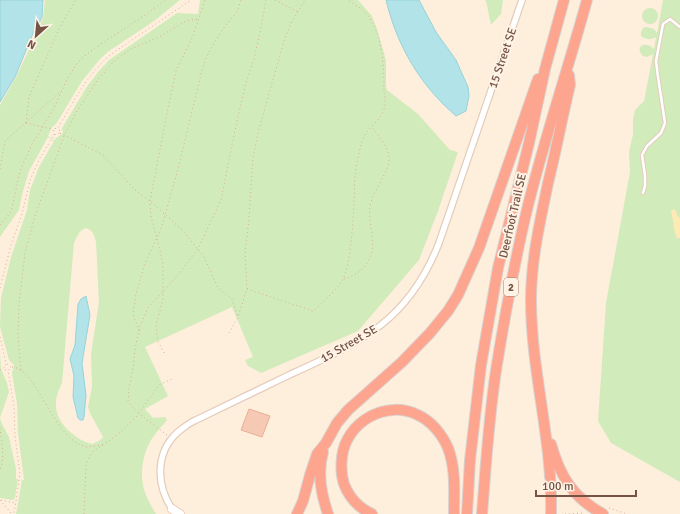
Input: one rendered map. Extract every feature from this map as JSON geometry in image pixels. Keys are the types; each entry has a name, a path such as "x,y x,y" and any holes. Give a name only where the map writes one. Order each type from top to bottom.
{"highway":[{"name":"Deerfoot Trail SE","path":"467,514 470,460 481,365 498,268 529,143 545,69 564,0"},
{"name":"Deerfoot Trail SE","path":"482,514 488,434 497,364 513,274 525,218 541,156 587,0"},
{"path":"551,514 549,461 532,339 531,281 540,220 570,86 569,65"},
{"path":"297,514 306,494 310,476 318,454 337,423 348,410 402,362 430,333 448,311 458,295 479,248 537,80 545,69"},
{"path":"372,514 356,504 345,487 342,477 341,464 343,450 348,438 356,426 367,418 381,412 394,410 407,411 418,415 429,422 443,438 451,459 454,477 454,514"},
{"path":"542,414 558,464 569,485 584,502 605,511"},
{"path":"326,443 321,461 320,474 324,501 328,514"}],"main road":[{"path":"174,511 180,514"}],"street":[{"name":"15 Street SE","path":"174,511 166,499 162,486 160,470 162,458 172,439 182,428 362,340 389,319 411,295 432,261 437,249 522,0"}],"lane":[{"path":"644,193 645,176 642,155 647,146 661,133 665,123 656,61 663,24 670,19 680,27"}],"path":[{"path":"26,123 29,97 60,27 76,0"},
{"path":"0,225 11,212 20,171 32,144 54,108 68,77 79,61 92,50 166,0"},
{"path":"26,123 53,129 58,128 85,83 102,62 191,0"},
{"path":"164,353 158,341 156,326 163,299 163,263 156,240 151,216 150,201 166,113 176,71 193,36 204,0"},
{"path":"139,331 133,314 136,294 145,263 166,215 200,74 204,63 218,37 237,12 241,0"},
{"path":"172,439 138,413 128,402 139,331 148,308 198,249 209,229 221,200 235,130 261,28 266,0"},
{"path":"274,0 299,12"},
{"path":"229,333 238,318 247,289 245,252 249,219 253,157 259,129 284,41 290,25 305,0"},
{"path":"247,289 313,311 328,298 344,279 350,247 355,176 366,134 378,120 384,109 384,73 381,50 372,22 364,11 348,0"},
{"path":"20,370 18,303 25,253 35,216 64,136 77,111 93,87 114,61 131,49 159,37 186,21 199,19"},
{"path":"0,168 5,141 61,92"},
{"path":"344,279 355,275 364,268 372,253 373,245 369,220 370,206 376,188 387,169 389,156 388,151 372,127"},
{"path":"58,128 60,133 64,136 103,155 135,190 150,201 183,231 204,257 218,288 232,299 238,318"},
{"path":"53,129 54,135"},
{"path":"0,288 11,245 22,214 30,180 40,158 54,135 60,133"},
{"path":"0,337 6,364 4,369"},
{"path":"6,364 11,367 16,367 29,378 60,428 73,440 87,447 103,445"},
{"path":"11,367 8,371 14,406 15,436 20,466 14,514"},
{"path":"0,370 4,369 8,371"},
{"path":"84,514 86,464 92,452 116,436 138,413 159,385 174,378"},
{"path":"0,428 3,445 3,462 0,470"},
{"path":"0,500 16,503"},
{"path":"0,500 12,514"},
{"path":"605,511 627,514"},
{"path":"565,514 587,513"}],"green space":[{"path":"45,0 180,0 154,21 101,58 82,81 56,124 52,127 48,136 54,140 63,133 62,128 86,88 109,60 177,13 198,14 200,0 358,0 372,16 377,29 386,60 387,90 418,114 450,150 458,152 438,211 419,260 358,331 261,373 248,366 245,360 253,357 232,307 145,347 168,396 145,409 153,418 165,417 167,420 150,442 142,466 144,489 156,514 16,514 22,480 24,480 18,433 17,404 12,373 14,365 9,360 0,327 1,298 11,257 27,210 30,190 39,167 54,141 48,137 29,171 19,210 0,237 0,105 16,77 33,41 35,32 43,19","holes":["86,228 93,233 96,242 99,302 91,354 92,387 88,407 103,437 99,441 92,444 79,439 62,424 56,404 57,395 62,383 74,243 78,234"]},
{"path":"484,0 503,0 501,14 491,25 486,1"},
{"path":"663,0 680,0 680,482 611,443 598,421 606,303 630,172 629,152 633,134 633,119 635,110 644,101 653,54 647,57 643,56 640,47 647,45 654,49 656,37 647,39 641,36 641,32 643,28 646,27 654,29 657,33"},
{"path":"650,8 656,10 658,16 656,22 650,24 644,22 642,16 644,10"},
{"path":"0,352 1,369 9,392 0,418"},
{"path":"0,418 9,437 16,469 16,479 18,479 15,498 13,500 0,498"}],"sand":[{"path":"673,209 680,218 680,238 677,238 675,232 671,212"}],"water":[{"path":"0,0 43,0 42,18 34,31 15,77 0,102"},
{"path":"386,0 419,0 436,32 456,60 468,87 469,96 466,111 456,116 431,91 421,78 403,49"},
{"path":"86,296 90,315 82,363 86,395 84,417 83,420 80,420 78,418 73,397 74,376 70,359 75,345 78,304 81,299"}],"building":[{"path":"249,409 270,416 262,437 241,430"}]}
